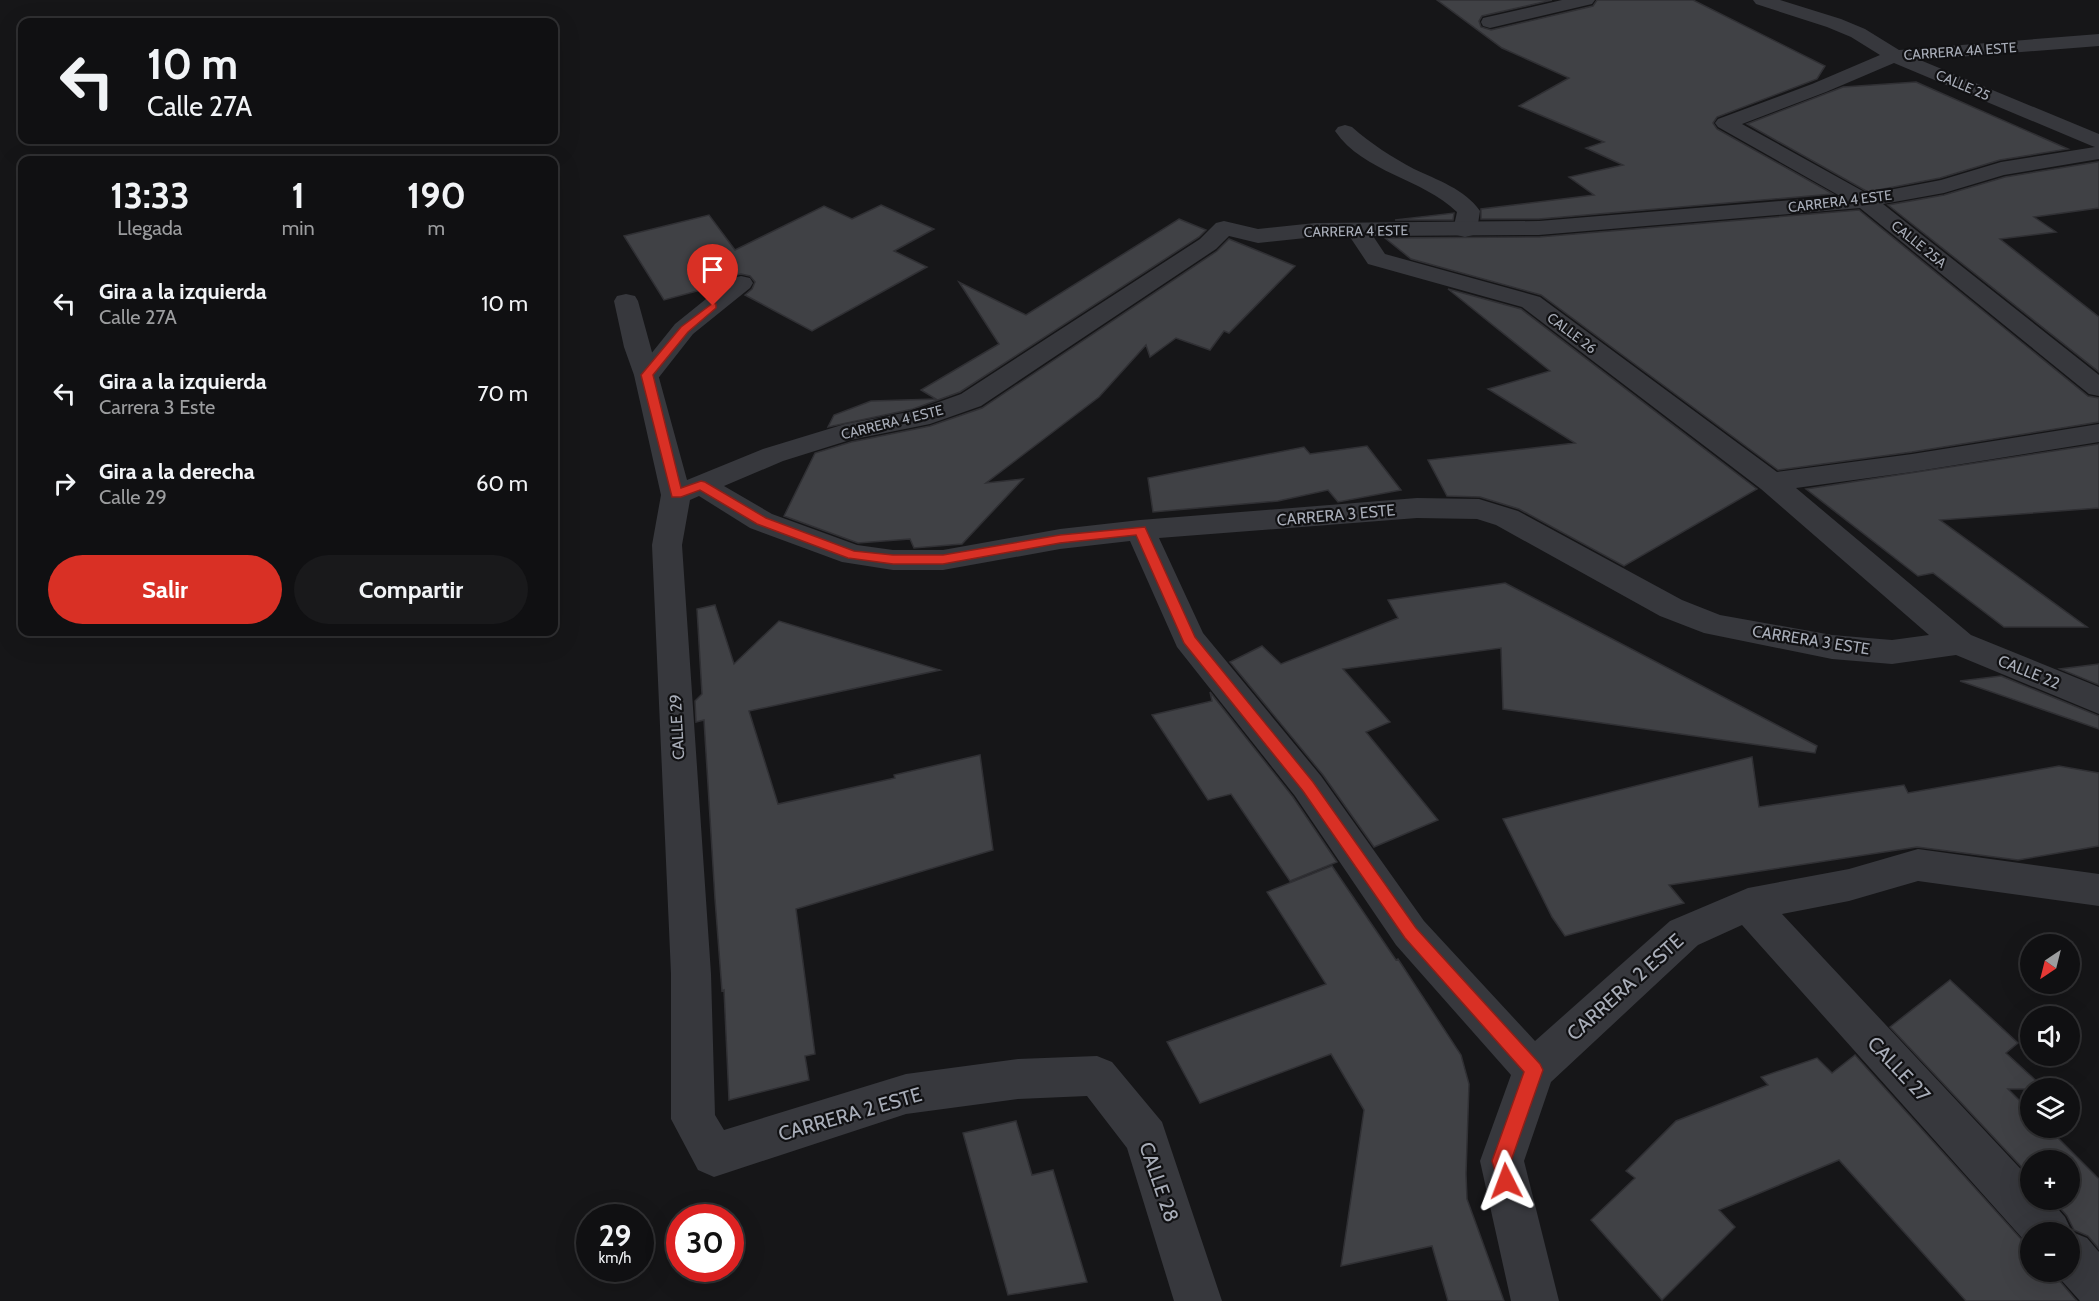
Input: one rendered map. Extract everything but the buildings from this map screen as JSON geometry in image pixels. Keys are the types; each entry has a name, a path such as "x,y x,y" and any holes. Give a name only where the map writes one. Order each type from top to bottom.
{"street":[{"path":"1490,22 1586,0"},
{"name":"CALLE 25","path":"1762,0 1834,22 1858,33 1895,56 2099,142"},
{"name":"CARRERA 4A ESTE","path":"1725,123 1819,88 1870,64 1895,56 2099,39"},
{"name":"CALLE 25A","path":"1725,123 1865,201 2099,388"},
{"path":"1345,131 1365,151 1455,196 1469,211 1465,230"},
{"name":"CARRERA 4 ESTE","path":"688,490 773,455 845,433 920,418 971,400 1208,244 1224,228 1258,236 1315,230 1539,228 1865,201 1944,186 2001,169 2099,153"},
{"name":"CALLE 26","path":"1357,229 1376,259 1531,302 1771,482"},
{"path":"647,375 684,330 741,283"},
{"name":"CALLE 29","path":"626,301 637,347 688,490 667,545 691,974 693,1119 714,1155"},
{"path":"1771,482 1912,463 2099,433"},
{"path":"1771,482 1959,643"},
{"name":"CARRERA 3 ESTE","path":"688,490 761,521 853,555 893,560 943,560 1060,539 1140,530 1417,508 1479,509 1507,518 1671,608 1715,625 1832,647 1892,652 1959,643"},
{"path":"1140,530 1189,639 1308,786 1410,933 1534,1070"},
{"name":"CALLE 22","path":"1959,643 2099,700"},
{"name":"CARRERA 2 ESTE","path":"1535,1301 1502,1161 1534,1070 1684,933 1748,904 1849,885 1918,865 2099,890"},
{"name":"CALLE 27","path":"1748,904 2039,1222"},
{"name":"CARRERA 2 ESTE","path":"714,1155 906,1094 1018,1079 1097,1076"},
{"name":"CALLE 28","path":"1097,1076 1146,1137 1198,1301"},
{"path":"2080,1266 2099,1287"}],"route":[{"path":"713,306 684,330 647,375 676,495 701,485 761,521 853,555 893,560 943,560 1060,539 1140,530 1189,639 1308,786 1410,933 1534,1070 1502,1161 1506,1181"}]}
